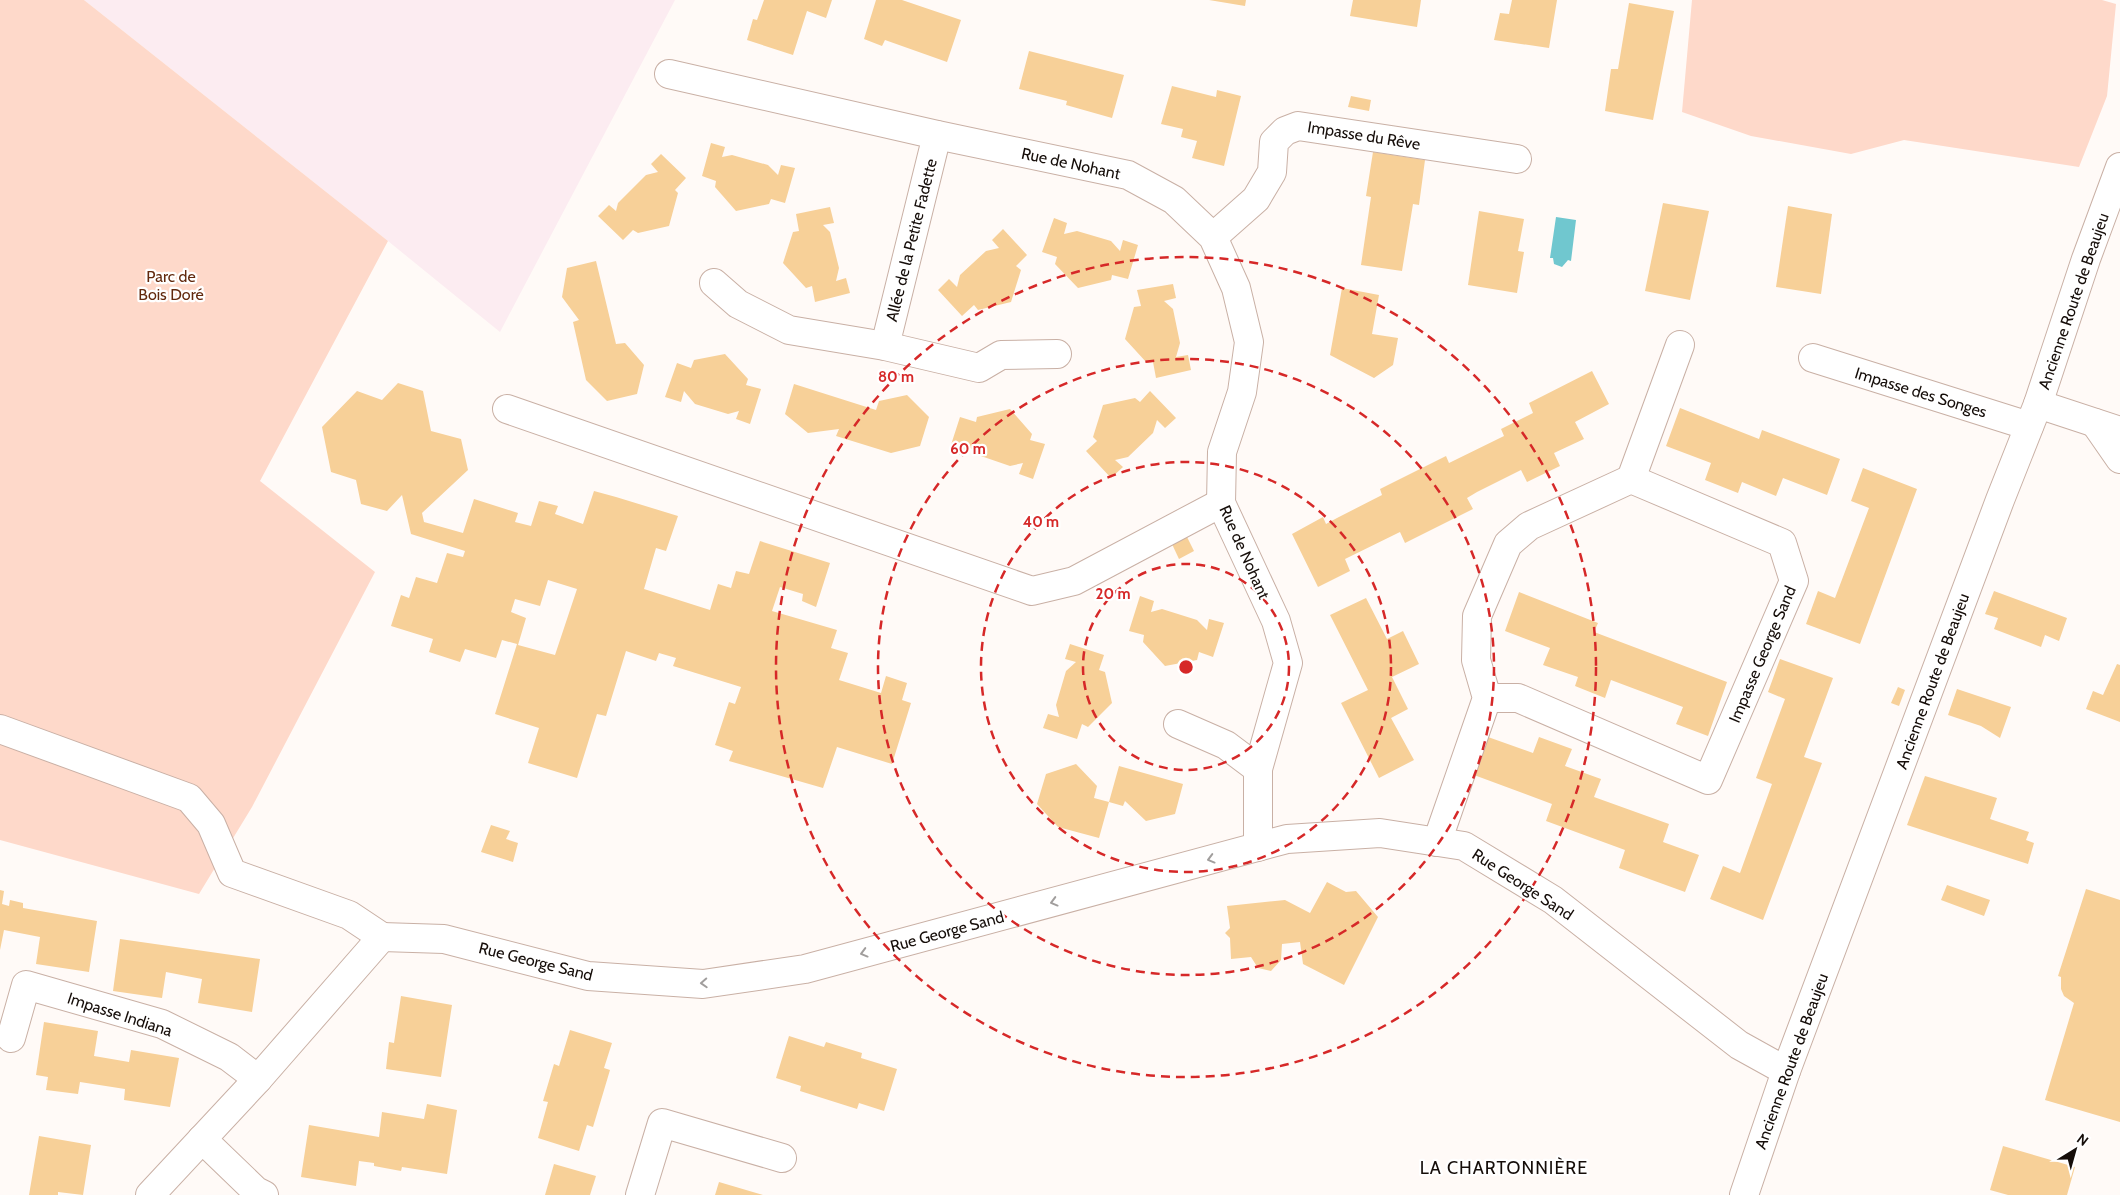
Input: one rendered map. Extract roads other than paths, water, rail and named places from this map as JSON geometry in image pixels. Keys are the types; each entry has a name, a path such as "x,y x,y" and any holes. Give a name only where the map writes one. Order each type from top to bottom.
{"street":[{"name":"Rue de Nohant","path":"669,74 937,135 1128,174 1174,200 1213,237 1236,288 1249,342 1242,392 1222,452 1221,503 1276,621 1288,663 1258,769 1258,847"},
{"name":"Impasse du Rêve","path":"1213,237 1256,199 1272,172 1274,142 1285,131 1298,126 1518,159"},
{"name":"Allée de la Petite Fadette","path":"885,346 937,135"},
{"name":"Ancienne Route de Beaujeu","path":"1744,1195 1786,1071 2033,415 2086,259 2120,167"},
{"path":"714,283 738,304 790,330 885,346 979,368 1002,355 1057,354"},
{"path":"1437,842 1487,698 1476,660 1477,616 1508,544 1529,526 1631,479 1680,345"},
{"name":"Impasse des Songes","path":"1813,358 2033,415 2107,426"},
{"path":"507,409 1032,591 1074,581 1221,503"},
{"path":"2107,426 2120,458"},
{"name":"Impasse George Sand","path":"1487,698 1518,698 1708,780 1794,581 1782,543 1631,479"},
{"path":"1178,724 1226,745 1258,769"},
{"path":"0,730 189,798 210,824 232,873 349,915 382,937 258,1080 150,1195"},
{"name":"Rue George Sand","path":"382,937 444,939 588,976 703,984 805,969 1287,839 1380,833 1464,846 1553,900 1739,1045 1786,1071"},
{"name":"Impasse Indiana","path":"10,1038 26,985 162,1024 229,1057 258,1080"},
{"path":"640,1195 662,1123 782,1158"},
{"path":"202,1139 256,1191 264,1195"}],"water":[{"path":"1556,217 1576,220 1571,261 1568,260 1562,267 1554,264 1553,258 1550,258"}],"district":[{"name":"LA CHARTONNIÈRE","path":"1504,1168"}],"park label":[{"name":"Parc de Bois Doré","path":"171,285"}]}
